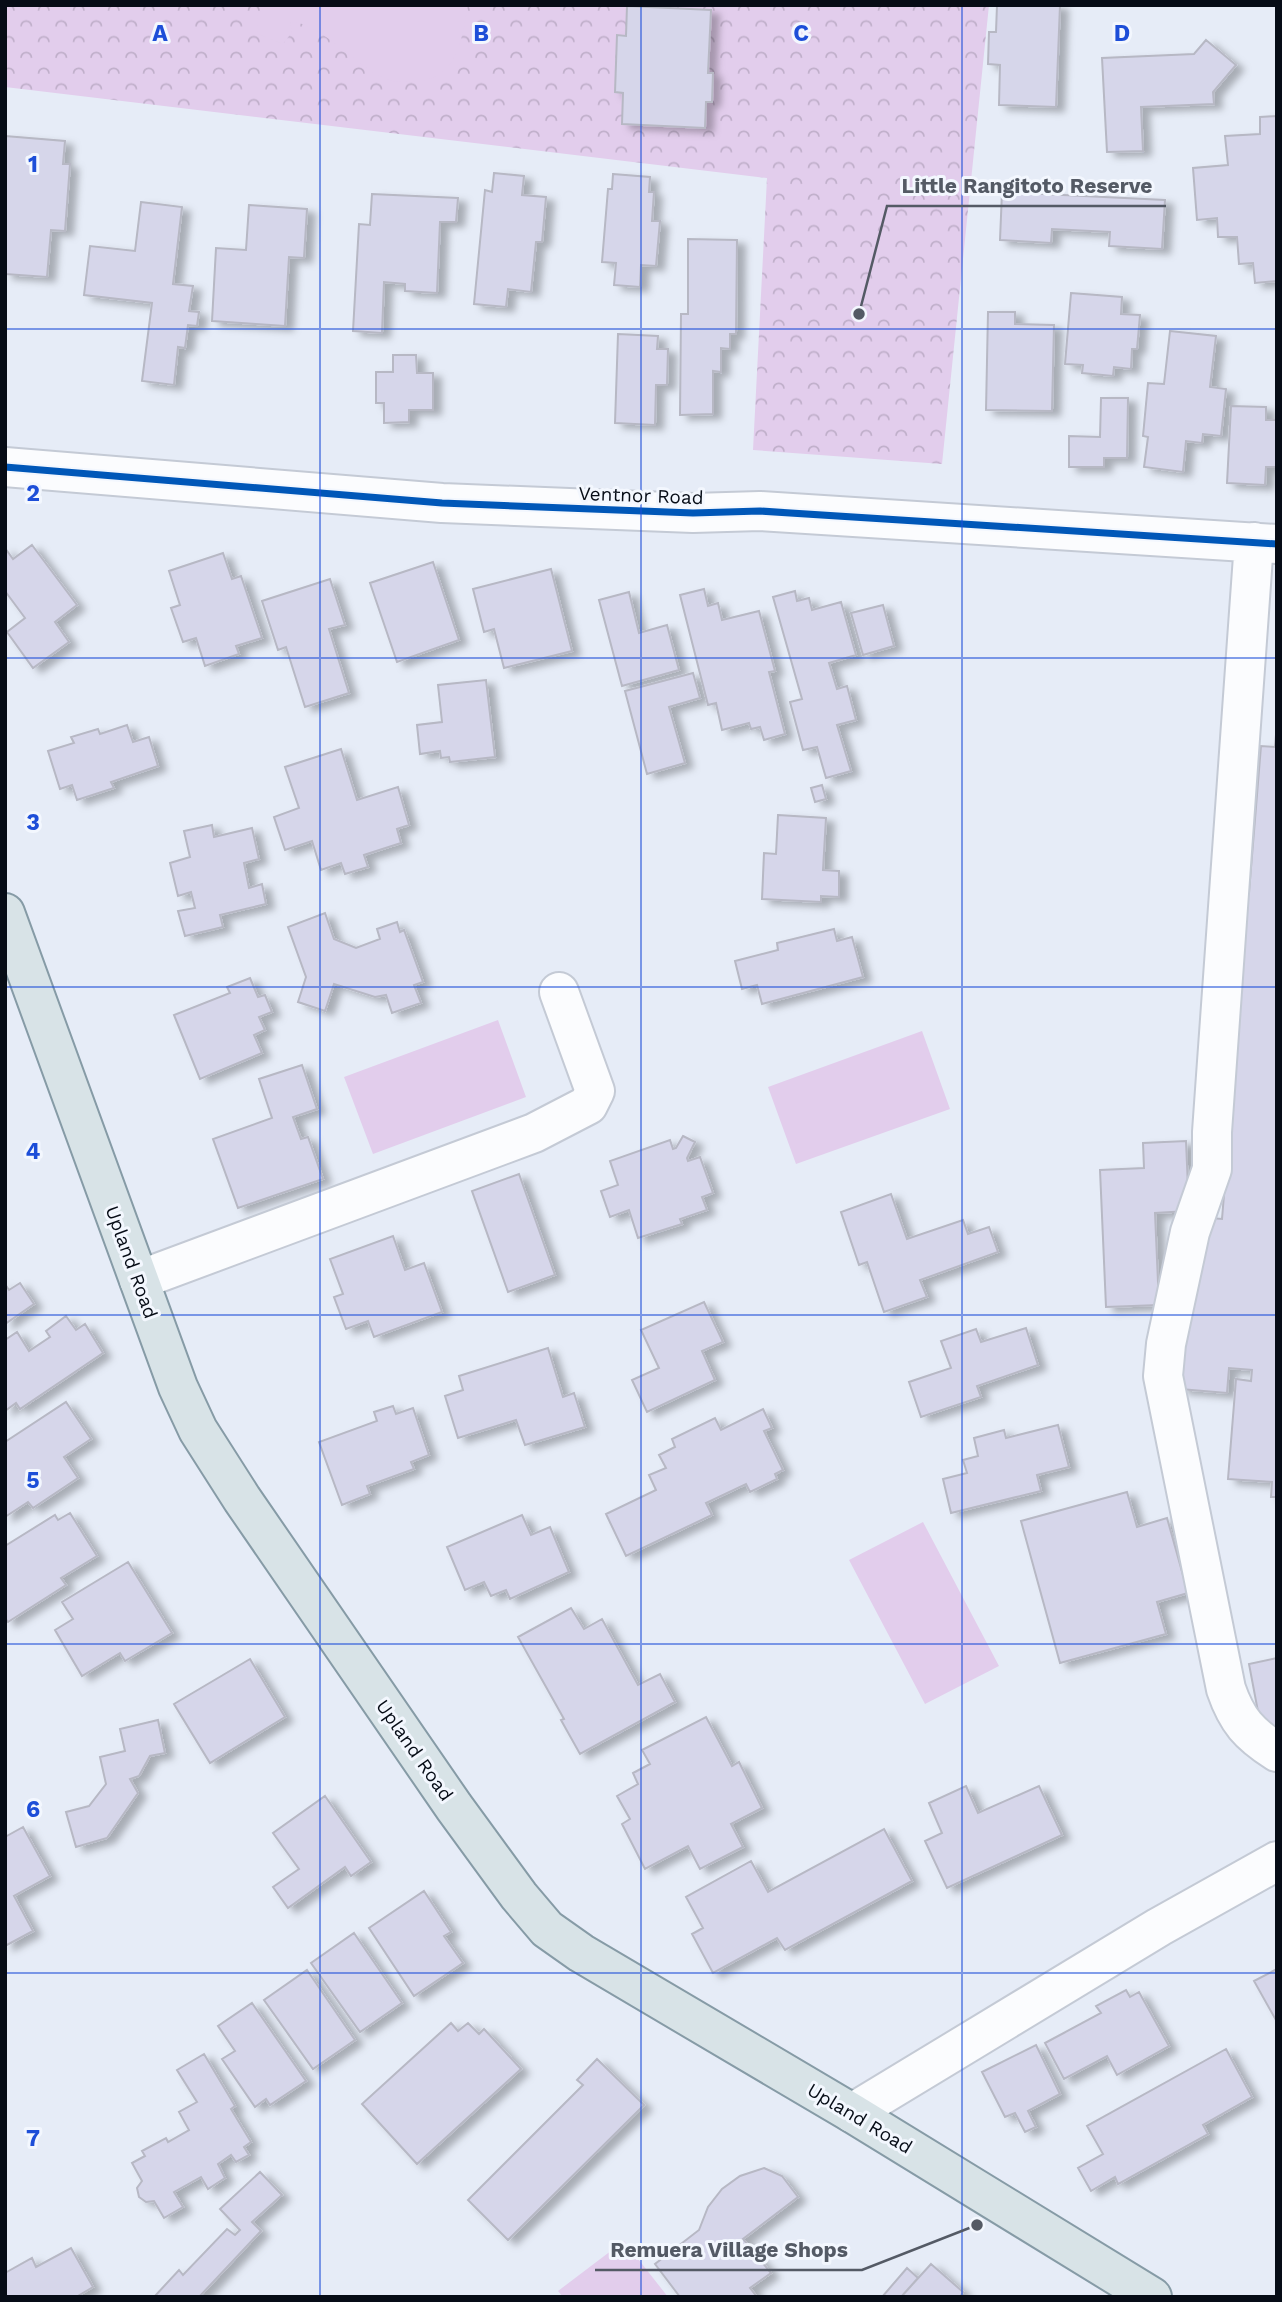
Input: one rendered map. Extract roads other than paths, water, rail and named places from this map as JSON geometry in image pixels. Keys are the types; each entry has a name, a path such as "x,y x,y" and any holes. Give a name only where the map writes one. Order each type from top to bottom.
{"main road":[{"name":"Upland Road","path":"6,918 178,1387 198,1430 242,1499 454,1807 519,1896 547,1928 581,1953 852,2113 1152,2297"}],"street":[{"name":"Ventnor Road","path":"5,467 442,503 693,513 760,511 1266,543"},
{"path":"1266,543 1212,1132 1212,1169 1190,1232 1166,1344 1164,1376 1226,1689 1233,1711 1245,1727 1277,1752"},
{"path":"139,1280 534,1133 588,1105 595,1091 559,992"},
{"path":"852,2113 1158,1927 1277,1861"}],"place":[{"name":"Little Rangitoto Reserve","path":"859,314"},
{"name":"Remuera Village Shops","path":"977,2225"}]}
